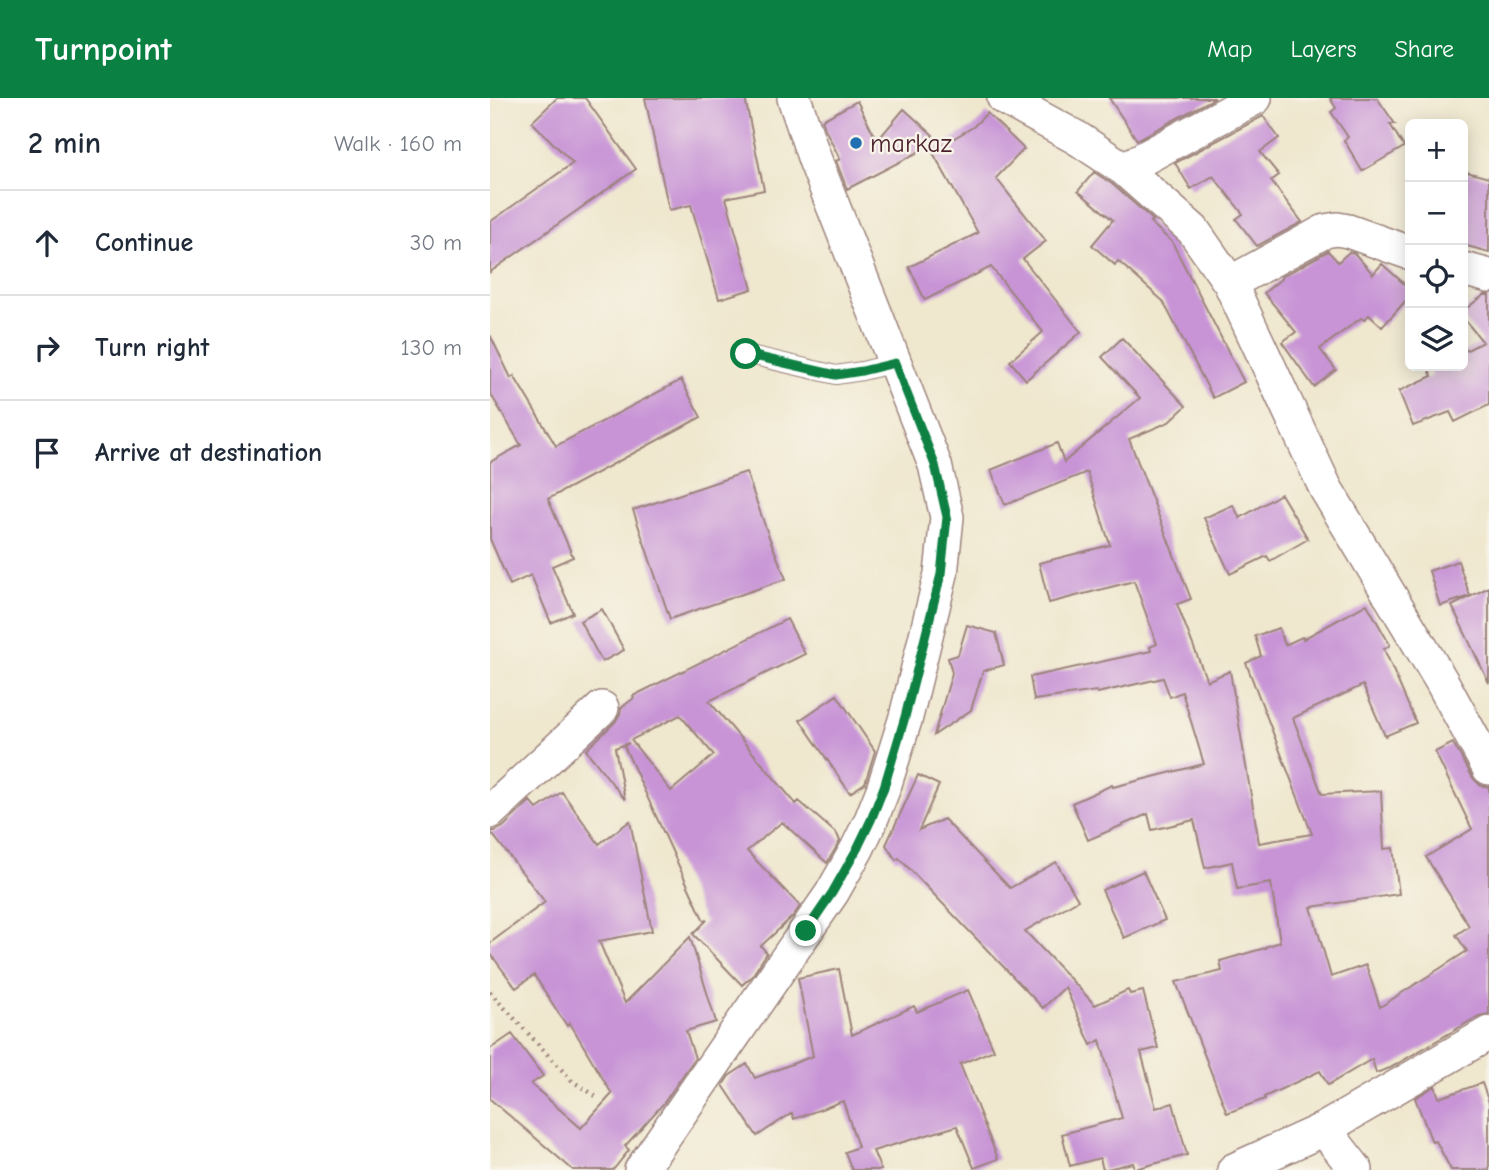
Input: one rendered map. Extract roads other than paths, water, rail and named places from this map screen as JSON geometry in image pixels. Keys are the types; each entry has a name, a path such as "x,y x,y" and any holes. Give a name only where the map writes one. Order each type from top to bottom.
{"street":[{"path":"646,1167 832,893 857,849 884,787 902,729 941,574 947,517 935,465 815,160 794,98"},
{"path":"1004,98 1077,138 1124,169 1193,230 1230,283 1326,489 1442,682 1489,768"},
{"path":"1124,169 1255,98"},
{"path":"1230,283 1325,231 1348,231 1405,251"},
{"path":"1468,270 1489,276"},
{"path":"490,812 603,708"},
{"path":"1234,1170 1324,1129 1489,1033"},
{"path":"1324,1129 1356,1170"}],"lane":[{"path":"746,354 836,375 895,363"}],"place":[{"name":"markaz","path":"856,143"}]}
